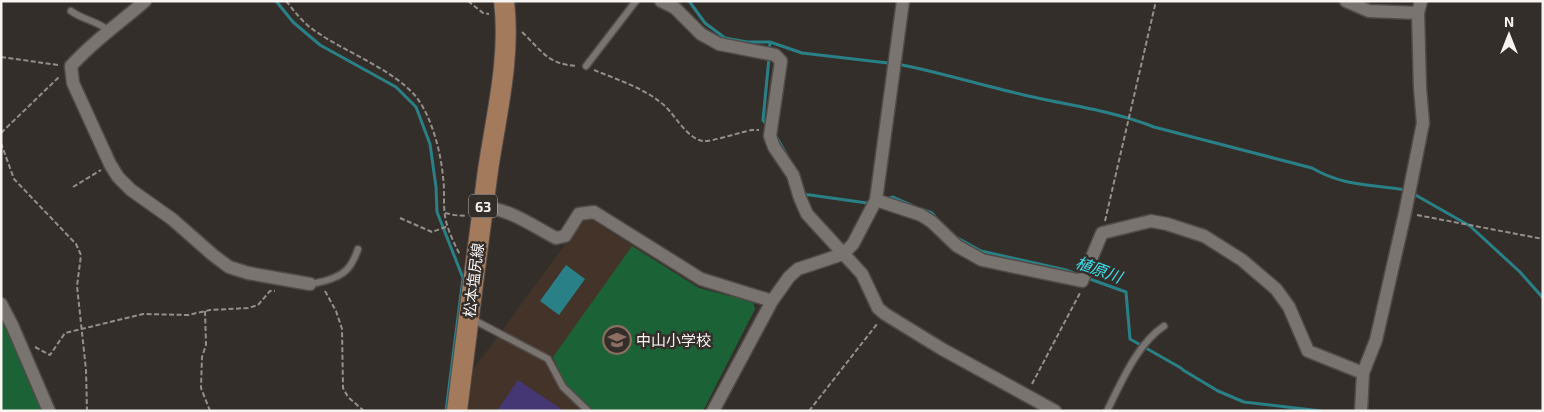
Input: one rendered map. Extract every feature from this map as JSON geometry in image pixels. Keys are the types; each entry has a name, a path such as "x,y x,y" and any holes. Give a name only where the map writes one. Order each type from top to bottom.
{"main road":[{"name":"松本塩尻線","path":"457,411 502,73 505,16"}],"street":[{"path":"145,1 124,21 85,50 71,66 73,83 110,164 118,177 130,190 172,219 229,267 248,274 310,284"},
{"path":"661,1 675,8 701,34 719,44 775,55 781,61 770,132 774,148 793,175 807,214 862,274 878,308 942,349 1054,411"},
{"path":"713,411 772,301 789,276 798,269 843,254 853,244 876,200 904,1"},
{"path":"1346,1 1369,11 1420,7 1420,88 1423,123 1376,340 1363,373 1361,411"},
{"path":"876,200 921,215 932,222 957,246 982,260 1082,282 1102,234 1151,221 1204,236 1242,260 1276,289 1289,307 1308,352 1363,373"},
{"path":"483,211 492,208 512,214 556,238 565,236 579,214 594,212 701,279 772,301"},
{"path":"1,304 49,411"}],"lane":[{"path":"586,66 636,1"},
{"path":"71,11 77,16 103,26 109,31"},
{"path":"310,284 325,282 345,271 350,266 358,249"},
{"path":"468,318 548,359 563,387 588,411"},
{"path":"1107,411 1134,360 1156,332 1164,326"}],"path":[{"path":"286,1 299,18 314,30 382,69 405,86 417,98 425,111 436,141 443,177 445,213 448,226 461,257"},
{"path":"468,1 483,13 505,16 550,60 563,65 586,66 646,93 666,106 682,126 696,138 704,141 752,130 770,132"},
{"path":"1102,234 1156,1"},
{"path":"1,57 71,66"},
{"path":"1,133 71,66"},
{"path":"1,143 14,179 76,244 81,255 77,286 86,370 87,411"},
{"path":"73,186 110,164"},
{"path":"445,213 454,215 483,211"},
{"path":"1405,213 1543,239"},
{"path":"400,218 432,232 448,226"},
{"path":"1026,395 1080,294 1082,282"},
{"path":"310,284 317,285 326,292 336,311 342,329 343,388 348,397 364,411"},
{"path":"19,341 25,342 50,355 65,333 143,314 188,315 205,311 248,308 258,305 270,291 278,290"},
{"path":"205,311 206,345 202,357 201,388 210,411"},
{"path":"809,411 885,314"}],"shaded area":[{"name":"中山小学校","path":"592,220 699,288 753,302 755,309 703,411 469,411 473,370 582,221"}],"green space":[{"name":"中山小学校","path":"632,246 699,288 753,302 755,309 703,411 592,411 565,384 553,357"},
{"path":"1,319 13,342 43,411 1,411"}],"water":[{"path":"566,265 585,279 559,315 540,301"}],"building":[{"path":"518,380 564,411 497,411"}],"waterway":[{"path":"276,1 293,22 320,45 396,87 416,107 430,144 436,187 437,212 463,278 446,411"},
{"path":"689,1 705,23 725,38 747,42 770,42 802,53 888,63"},
{"name":"植原川","path":"769,52 770,42"},
{"name":"植原川","path":"767,125 763,120 769,58"},
{"path":"902,65 1121,116 1154,127 1312,168 1347,182 1406,190"},
{"name":"植原川","path":"777,138 790,161"},
{"path":"1412,193 1470,226 1520,272 1543,298"},
{"name":"植原川","path":"803,194 867,203"},
{"name":"植原川","path":"887,199 893,197 918,208"},
{"name":"植原川","path":"924,210 932,213 937,219"},
{"name":"植原川","path":"954,236 981,251 1066,270 1076,274"},
{"name":"植原川","path":"1087,278 1126,292 1130,339 1218,391 1244,402 1321,411"}],"place":[{"name":"中山小学校","path":"617,340"}]}
